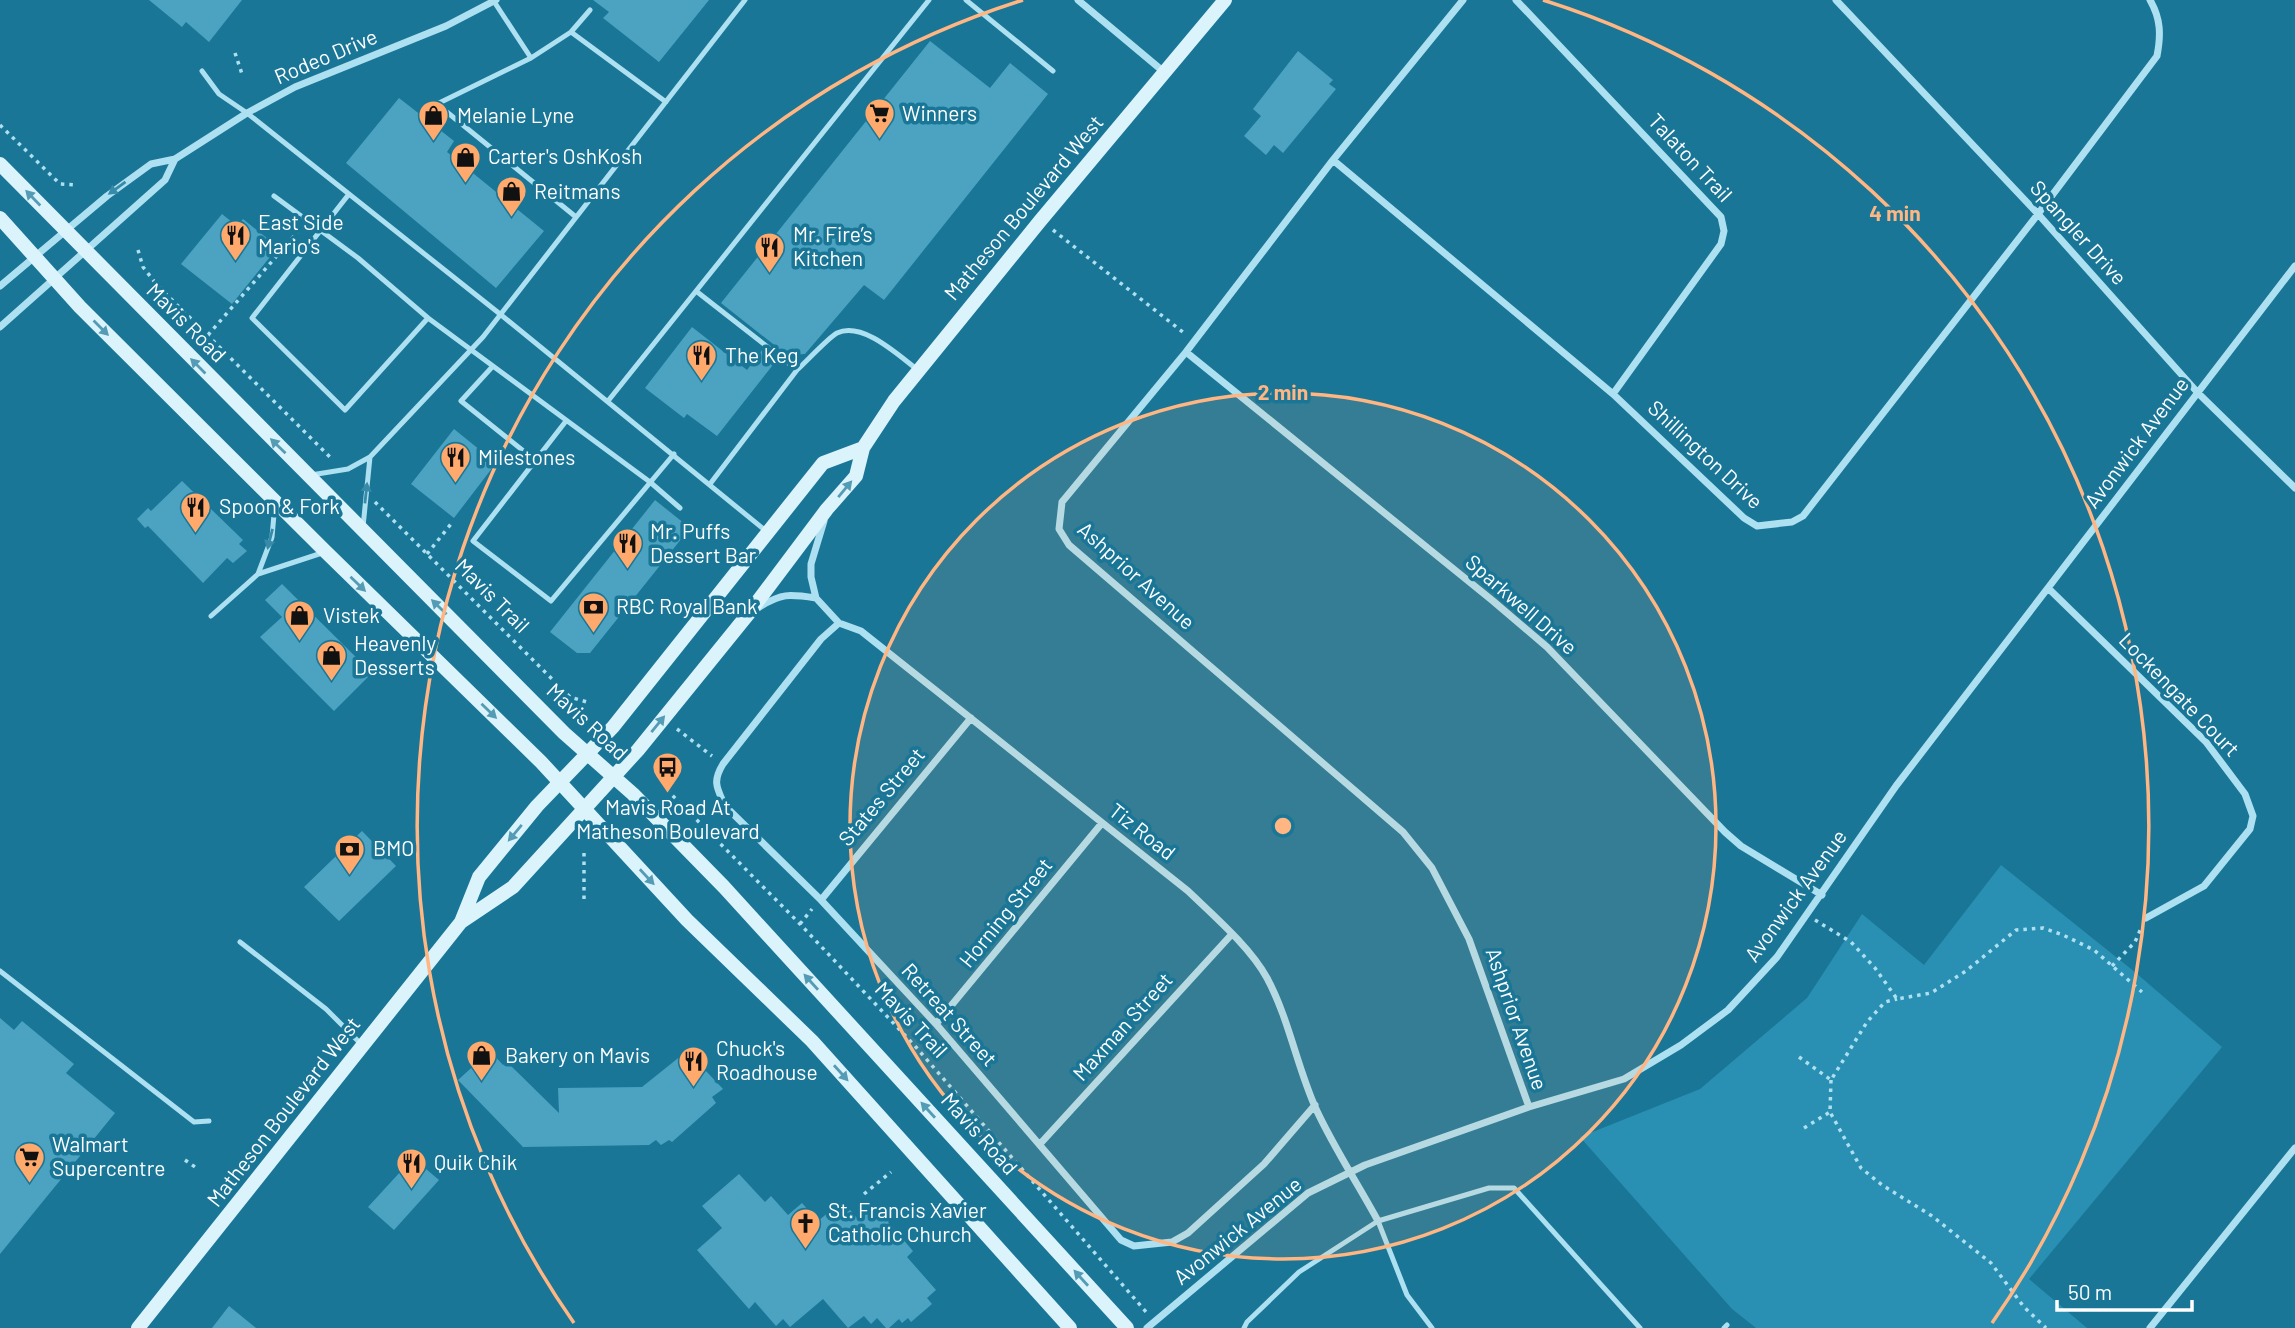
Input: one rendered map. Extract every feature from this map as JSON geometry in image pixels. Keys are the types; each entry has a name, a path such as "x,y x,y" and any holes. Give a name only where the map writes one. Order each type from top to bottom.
{"main road":[{"name":"Matheson Boulevard West","path":"461,922 513,887 614,776 749,613 856,475 863,448 918,370 1225,0"},
{"name":"Mavis Road","path":"0,164 564,733 614,776 724,887 1127,1328"},
{"path":"0,218 80,307 560,782 687,919 812,1041 1070,1328"},
{"name":"Matheson Boulevard West","path":"138,1328 461,922 478,877 537,806 613,727 822,464 863,448"}],"street":[{"name":"Rodeo Drive","path":"0,286 107,196 151,164 175,159 247,113 295,87 446,26 494,0"},
{"path":"1078,0 1164,72"},
{"name":"Ashprior Avenue","path":"1462,0 1333,160 1186,352 1062,502 1059,529 1069,545 1403,832 1425,859 1469,939 1529,1107"},
{"name":"Talaton Trail","path":"1516,0 1721,217 1724,231 1721,244 1613,394"},
{"name":"Spangler Drive","path":"1836,0 2038,214 2198,393 2295,488"},
{"path":"2038,214 2157,57 2160,24 2158,13 2150,0"},
{"name":"Rodeo Drive","path":"0,327 165,180 175,159"},
{"name":"Shillington Drive","path":"1333,160 1613,394 1744,518 1757,526 1792,522 1803,516 2038,214"},
{"name":"Avonwick Avenue","path":"1147,1328 1308,1193 1365,1164 1529,1107 1624,1079 1681,1045 1728,1010 1777,957 1896,786 2295,266"},
{"name":"Sparkwell Drive","path":"1186,352 1493,601 1547,648 1741,846 1822,895"},
{"path":"749,613 774,598 787,594 816,598 811,564 827,509"},
{"name":"Lockengate Court","path":"2048,588 2206,742 2245,794 2253,816 2250,829 2204,886 2146,918"},
{"name":"Tiz Road","path":"816,598 838,623 861,631 1188,891 1232,934 1266,978 1296,1048 1315,1105 1335,1148 1352,1172 1378,1221"},
{"name":"Retreat Street","path":"838,623 821,639 723,764 716,777 717,788 725,806 821,900 936,1024 1121,1240 1134,1246 1172,1242 1188,1233 1264,1164 1315,1105"},
{"name":"States Street","path":"821,900 971,718"},
{"name":"Horning Street","path":"936,1024 1102,823"},
{"name":"Maxman Street","path":"1040,1144 1232,934"},
{"path":"2150,1328 2295,1148"}],"lane":[{"path":"494,0 531,58"},
{"path":"309,475 348,469 370,457 471,351 745,0"},
{"path":"608,401 929,0"},
{"path":"966,0 1053,71"},
{"path":"576,217 437,104 531,58 571,32 590,10"},
{"path":"571,32 666,102"},
{"path":"202,71 219,94 247,113 500,314 767,532"},
{"path":"349,194 252,318 345,410 428,318"},
{"path":"274,196 358,258 428,318 650,482 680,508"},
{"path":"696,291 797,370"},
{"path":"710,484 797,370 837,333 858,331 883,344 918,370"},
{"path":"492,366 461,401 536,461"},
{"path":"566,421 473,541 551,601 674,454"},
{"path":"363,529 370,457"},
{"path":"258,574 272,537 275,501"},
{"path":"211,616 258,574 326,552"},
{"path":"240,942 326,1009 363,1046"},
{"path":"0,971 194,1122 209,1121"},
{"path":"1244,1328 1299,1272 1378,1221 1489,1188 1514,1188 1640,1328"},
{"path":"1378,1221 1407,1295 1432,1328"}],"path":[{"path":"235,53 242,74"},
{"path":"0,125 60,184 78,185"},
{"path":"1040,221 1194,341"},
{"path":"208,335 307,222"},
{"path":"138,250 143,268 157,285 330,457"},
{"name":"Mavis Trail","path":"379,505 570,697 587,702"},
{"path":"427,554 451,524"},
{"path":"677,729 712,756"},
{"name":"Mavis Trail","path":"656,766 667,790 800,924 924,1056 1136,1301"},
{"path":"584,853 584,902"},
{"path":"800,924 821,900"},
{"path":"1808,915 1850,942 1875,968 1897,999"},
{"path":"2112,965 2135,942 2146,918"},
{"path":"2046,1328 2024,1307 1991,1263 1932,1216 1882,1185 1861,1168 1830,1112 1831,1080 1867,1022 1885,1002 1931,993 1966,971 2016,930 2042,928 2063,934 2094,950 2142,992"},
{"path":"1799,1058 1831,1080"},
{"path":"1804,1128 1830,1112"},
{"path":"185,1160 198,1169"},
{"path":"864,1194 891,1172"}],"shaded area":[{"path":"2001,865 2136,973 2222,1047 2029,1279 2087,1328 1756,1328 1732,1309 1580,1137 1700,1089 1807,998 1862,914 1924,965"}],"building":[{"path":"149,0 242,0 209,42 186,22 182,27"},
{"path":"593,0 709,0 659,62 603,18 609,12"},
{"path":"930,41 990,88 1010,63 1048,94 884,300 864,285 805,354 787,355 721,303"},
{"path":"1298,51 1333,80 1329,84 1336,89 1283,153 1274,145 1266,155 1244,136 1261,116 1253,109"},
{"path":"399,98 454,141 447,152 544,231 496,288 346,163"},
{"path":"222,214 237,226 243,219 278,247 232,304 181,264"},
{"path":"692,327 747,370 762,350 776,361 717,436 687,414 684,418 645,388"},
{"path":"454,429 496,463 454,518 411,484"},
{"name":"Spoon & Fork","path":"182,481 243,540 239,544 247,551 233,563 227,558 203,583 148,526 145,528 137,519 148,508 151,511"},
{"path":"655,500 690,528 590,653 577,653 550,632"},
{"path":"282,584 372,673 334,711 260,637 282,617 265,600"},
{"name":"BMO","path":"362,831 396,866 339,921 304,887"},
{"name":"Walmart Supercentre","path":"0,1018 14,1030 22,1021 74,1064 66,1073 115,1113 0,1254"},
{"path":"687,1051 723,1089 712,1097 716,1103 672,1142 669,1140 661,1145 656,1140 649,1145 523,1147 458,1080 492,1053 503,1065 507,1062 559,1113 558,1088 642,1087"},
{"path":"413,1158 439,1180 394,1230 368,1207"},
{"name":"St. Francis Xavier Catholic Church","path":"739,1174 765,1202 771,1196 788,1215 802,1203 818,1221 842,1201 859,1220 877,1204 890,1220 888,1222 913,1251 907,1257 936,1290 927,1298 932,1304 911,1322 908,1318 902,1323 899,1319 889,1328 877,1318 871,1324 864,1316 848,1328 823,1299 790,1327 783,1319 776,1326 755,1302 749,1309 697,1250 722,1228 702,1206"},
{"path":"229,1306 256,1328 212,1328"}],"place":[{"name":"Winners","path":"879,141"},
{"name":"Melanie Lyne","path":"434,143"},
{"name":"Carter's OshKosh","path":"465,184"},
{"name":"Reitmans","path":"511,219"},
{"name":"East Side Mario's","path":"235,262"},
{"name":"Mr. Fire’s Kitchen","path":"770,274"},
{"name":"The Keg","path":"702,383"},
{"name":"Milestones","path":"455,485"},
{"name":"Spoon & Fork","path":"196,534"},
{"name":"Mr. Puffs Dessert Bar","path":"627,571"},
{"name":"RBC Royal Bank","path":"593,634"},
{"name":"Vistek","path":"300,643"},
{"name":"Heavenly Desserts","path":"331,683"},
{"name":"Mavis Road At Matheson Boulevard","path":"668,795"},
{"name":"BMO","path":"350,876"},
{"name":"Bakery on Mavis","path":"482,1083"},
{"name":"Chuck's Roadhouse","path":"693,1088"},
{"name":"Walmart Supercentre","path":"29,1184"},
{"name":"Quik Chik","path":"411,1190"},
{"name":"St. Francis Xavier Catholic Church","path":"805,1250"}]}
